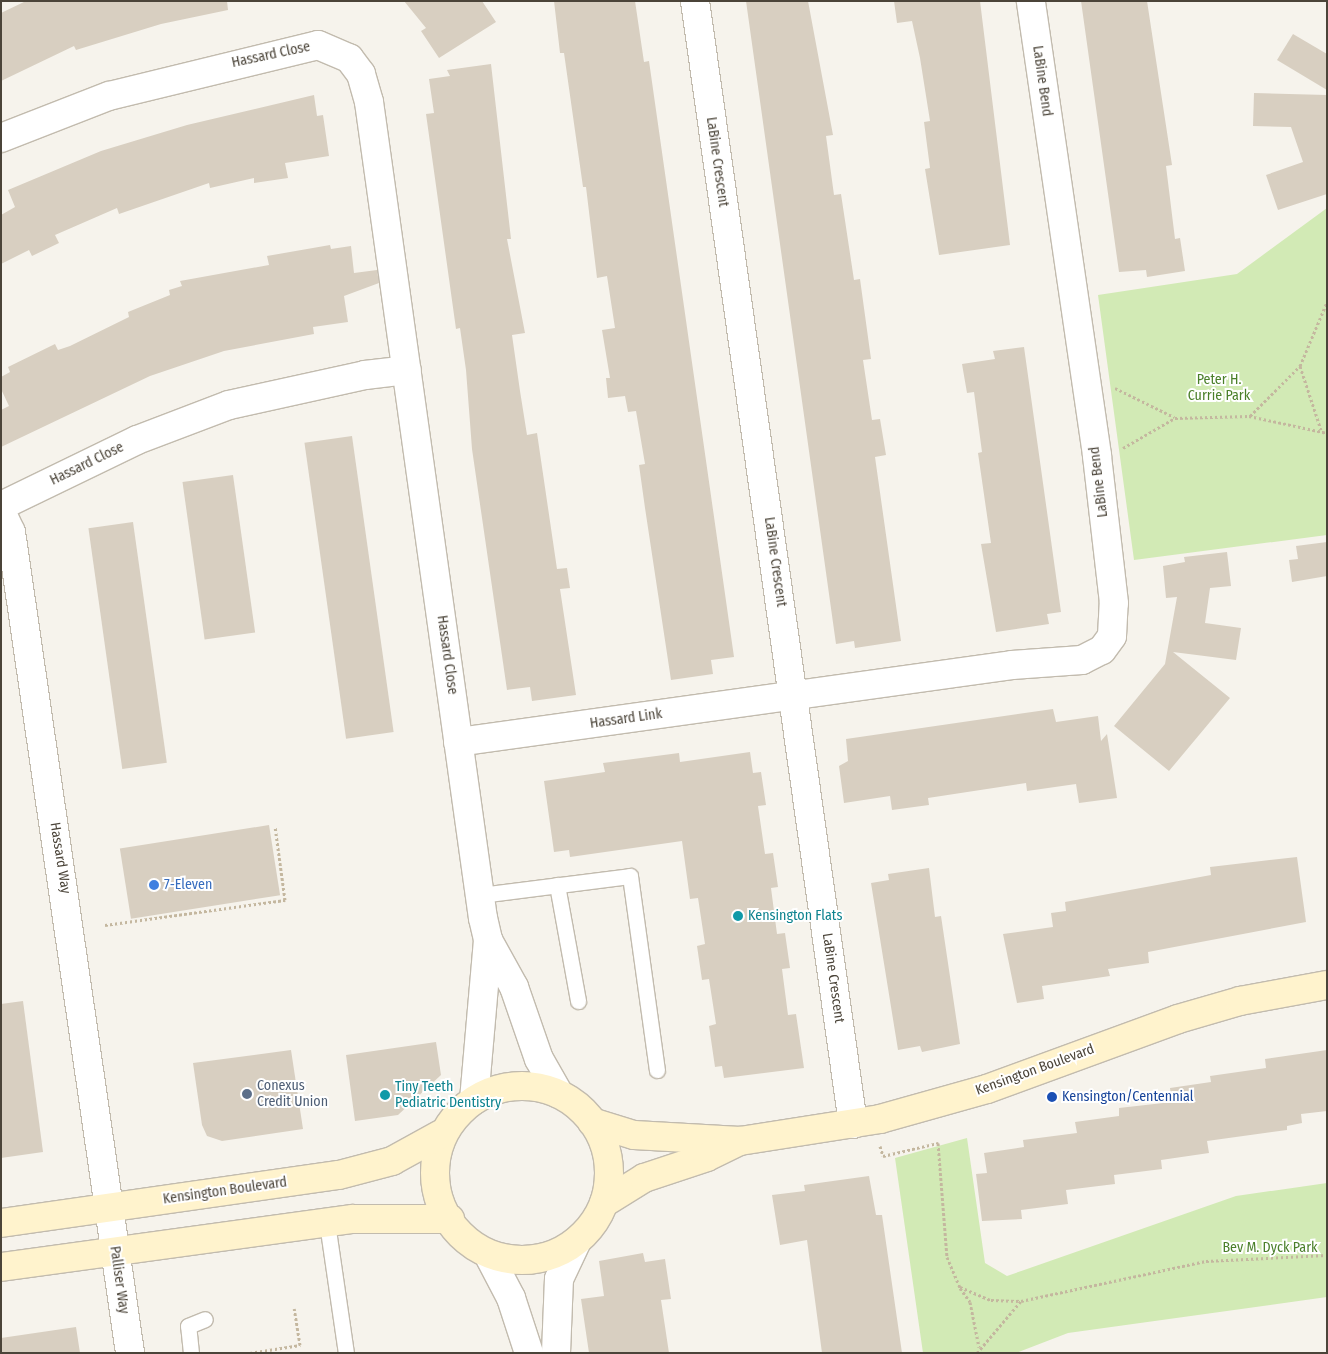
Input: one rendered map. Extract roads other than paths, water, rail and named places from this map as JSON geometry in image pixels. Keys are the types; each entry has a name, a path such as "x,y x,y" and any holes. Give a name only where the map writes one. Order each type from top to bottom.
{"main road":[{"name":"Kensington Boulevard","path":"592,1122 634,1135 740,1141 853,1124 902,1114 987,1089 1187,1017 1240,1001 1327,985"},
{"path":"516,1086 559,1094 592,1122 606,1156 609,1175 604,1203 593,1224 577,1241 550,1256 519,1260 488,1254 467,1241 450,1219 438,1196 435,1167 441,1134 474,1100 516,1086"},
{"name":"Kensington Boulevard","path":"1,1223 363,1170 396,1159 441,1134"},
{"name":"Kensington Boulevard","path":"604,1203 644,1178 707,1158 740,1141"},
{"path":"1,1267 327,1223 390,1218 450,1219"}],"street":[{"name":"LaBine Crescent","path":"695,1 853,1124"},
{"name":"LaBine Bend","path":"793,696 1012,665 1082,660 1102,650 1112,636 1114,603 1097,455 1031,1"},
{"name":"Hassard Close","path":"1,138 109,96 179,76 318,45 335,49 349,58 361,74 368,102 458,742 488,940 474,1100"},
{"name":"Hassard Close","path":"1,506 128,444 229,405 365,375 407,370"},
{"name":"Hassard Way","path":"1,511 11,532 108,1206"},
{"name":"Hassard Link","path":"458,742 793,696"},
{"name":"Hassard Close","path":"488,940 514,987 539,1059 559,1094"},
{"name":"Palliser Way","path":"108,1206 130,1353"},
{"path":"556,1353 559,1279 577,1241"},
{"path":"488,1254 511,1298 529,1353"}],"lane":[{"path":"480,895 630,876 657,1070"},
{"path":"558,885 578,1001"},
{"path":"327,1223 346,1353"},
{"path":"191,1353 188,1326 205,1319"}],"place":[{"name":"7-Eleven","path":"154,885"},
{"name":"Kensington Flats","path":"738,916"},
{"name":"Conexus Credit Union","path":"247,1094"},
{"name":"Tiny Teeth Pediatric Dentistry","path":"385,1095"},
{"name":"Kensington/Centennial","path":"1052,1097"}],"park label":[{"name":"Peter H. Currie Park","path":"1219,388"},
{"name":"Bev M. Dyck Park","path":"1270,1248"}]}
